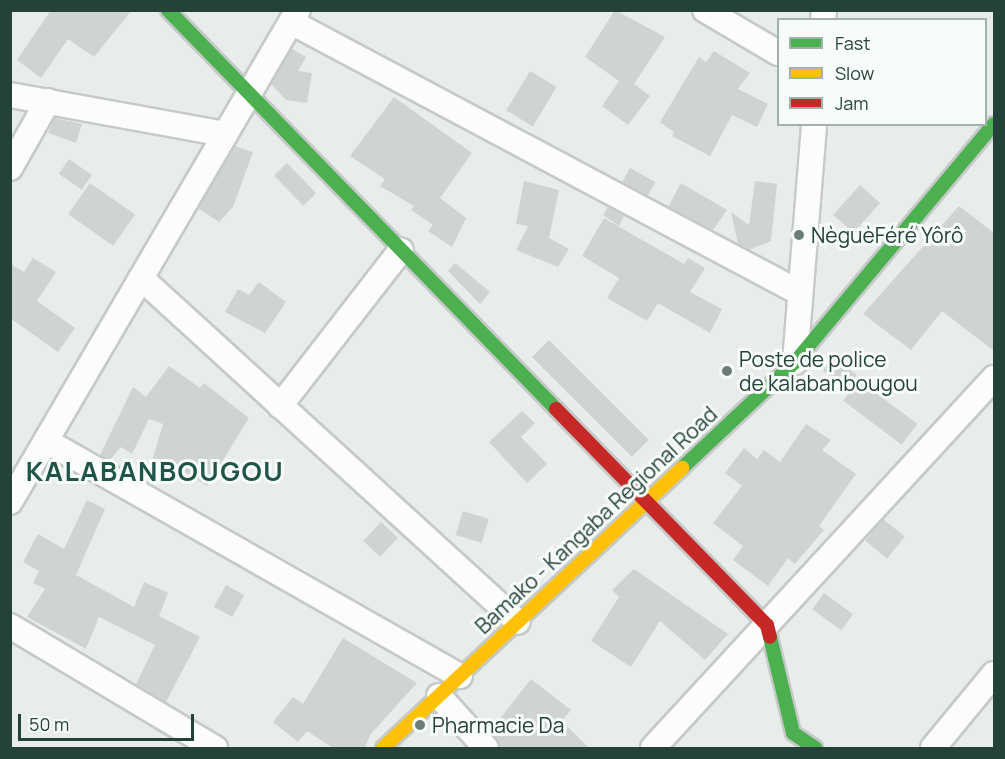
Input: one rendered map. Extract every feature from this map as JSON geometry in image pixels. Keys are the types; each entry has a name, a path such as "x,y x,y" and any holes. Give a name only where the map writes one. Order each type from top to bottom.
{"street":[{"path":"168,10 767,625 794,734 815,748"},
{"path":"705,10 777,52"},
{"path":"10,502 294,16 800,293"},
{"path":"10,95 225,134"},
{"path":"10,168 48,101"},
{"name":"Bamako - Kangaba Regional Road","path":"383,748 795,362 994,124"},
{"path":"795,362 814,126"},
{"path":"280,406 401,250"},
{"path":"141,278 518,622"},
{"path":"653,748 994,378"},
{"path":"46,441 460,676"},
{"path":"10,626 215,748"},
{"path":"933,748 994,674"},
{"path":"440,696 486,748"}],"building":[{"path":"51,10 132,10 94,57 68,39 41,78 17,60"},
{"path":"615,10 665,37 634,84 650,96 628,125 602,106 619,81 585,57"},
{"path":"292,49 306,57 298,71 312,73 307,103 286,100 271,84"},
{"path":"714,51 750,73 738,89 768,104 757,127 732,115 710,156 672,136 674,132 660,122 699,57 706,62"},
{"path":"530,71 557,87 533,126 506,110"},
{"path":"394,97 472,153 440,198 466,218 452,247 428,231 433,225 411,210 414,206 380,186 385,179 350,156"},
{"path":"55,118 82,124 76,143 48,133"},
{"path":"235,146 253,152 233,207 219,222 198,208"},
{"path":"69,159 92,175 82,190 59,174"},
{"path":"287,163 316,193 303,206 274,176"},
{"path":"630,168 655,182 648,196 622,182"},
{"path":"524,181 559,190 549,238 569,249 558,267 516,250 528,226 516,224"},
{"path":"755,181 777,184 771,241 749,250 738,244 731,212 749,225"},
{"path":"90,183 135,215 113,246 68,214"},
{"path":"681,183 727,210 713,230 668,207"},
{"path":"860,185 880,203 853,233 833,215"},
{"path":"959,206 994,233 994,351 942,311 911,350 863,314"},
{"path":"608,207 624,216 619,226 603,215"},
{"path":"604,218 684,264 688,258 705,268 690,292 722,309 710,333 658,303 647,321 607,298 619,278 582,256"},
{"path":"33,258 56,272 37,301 75,328 58,352 10,318 10,264 24,272"},
{"path":"455,263 490,292 480,304 448,271"},
{"path":"259,282 286,302 265,333 225,312 238,289 249,295"},
{"path":"549,340 649,440 632,457 532,357"},
{"path":"833,357 857,375 847,389 823,371"},
{"path":"169,366 200,388 204,383 249,418 207,486 173,465 165,478 150,467 163,424 149,419 132,454 121,447 109,461 100,455 133,387 146,397"},
{"path":"859,380 917,424 902,445 843,401"},
{"path":"522,411 535,423 521,437 547,464 527,483 489,442"},
{"path":"806,424 831,440 822,450 856,474 819,526 824,530 795,564 788,558 768,586 733,560 743,546 713,523 742,486 725,473 744,448 757,459 764,450 780,462"},
{"path":"87,500 105,509 76,575 134,607 144,582 168,593 159,616 200,637 166,702 136,684 155,645 99,617 86,649 27,617 45,589 33,583 39,571 23,562 38,534 64,549"},
{"path":"463,511 489,519 482,543 456,535"},
{"path":"883,519 905,537 887,558 865,541"},
{"path":"381,522 398,538 380,557 363,541"},
{"path":"634,569 728,634 705,660 660,621 631,667 591,641 619,597 612,590"},
{"path":"226,585 244,595 232,617 214,607"},
{"path":"824,593 853,614 841,630 812,609"},
{"path":"343,638 417,683 370,735 365,748 333,748 307,731 298,742 273,722 293,697 303,704"},
{"path":"531,679 571,710 562,721 589,748 500,748 490,731"}],"traffic: fast":[{"path":"168,10 556,409"},
{"path":"682,468 795,362 994,124"},
{"path":"770,637 793,733 815,748"}],"traffic: slow":[{"path":"383,748 682,468"}],"traffic: jam":[{"path":"556,409 767,625 770,637"}],"place":[{"name":"NèguèFéré Yôrô","path":"799,235"},
{"name":"Poste de police de kalabanbougou","path":"727,371"},
{"name":"Pharmacie Da","path":"420,725"}],"district":[{"name":"KALABANBOUGOU","path":"155,471"}]}
